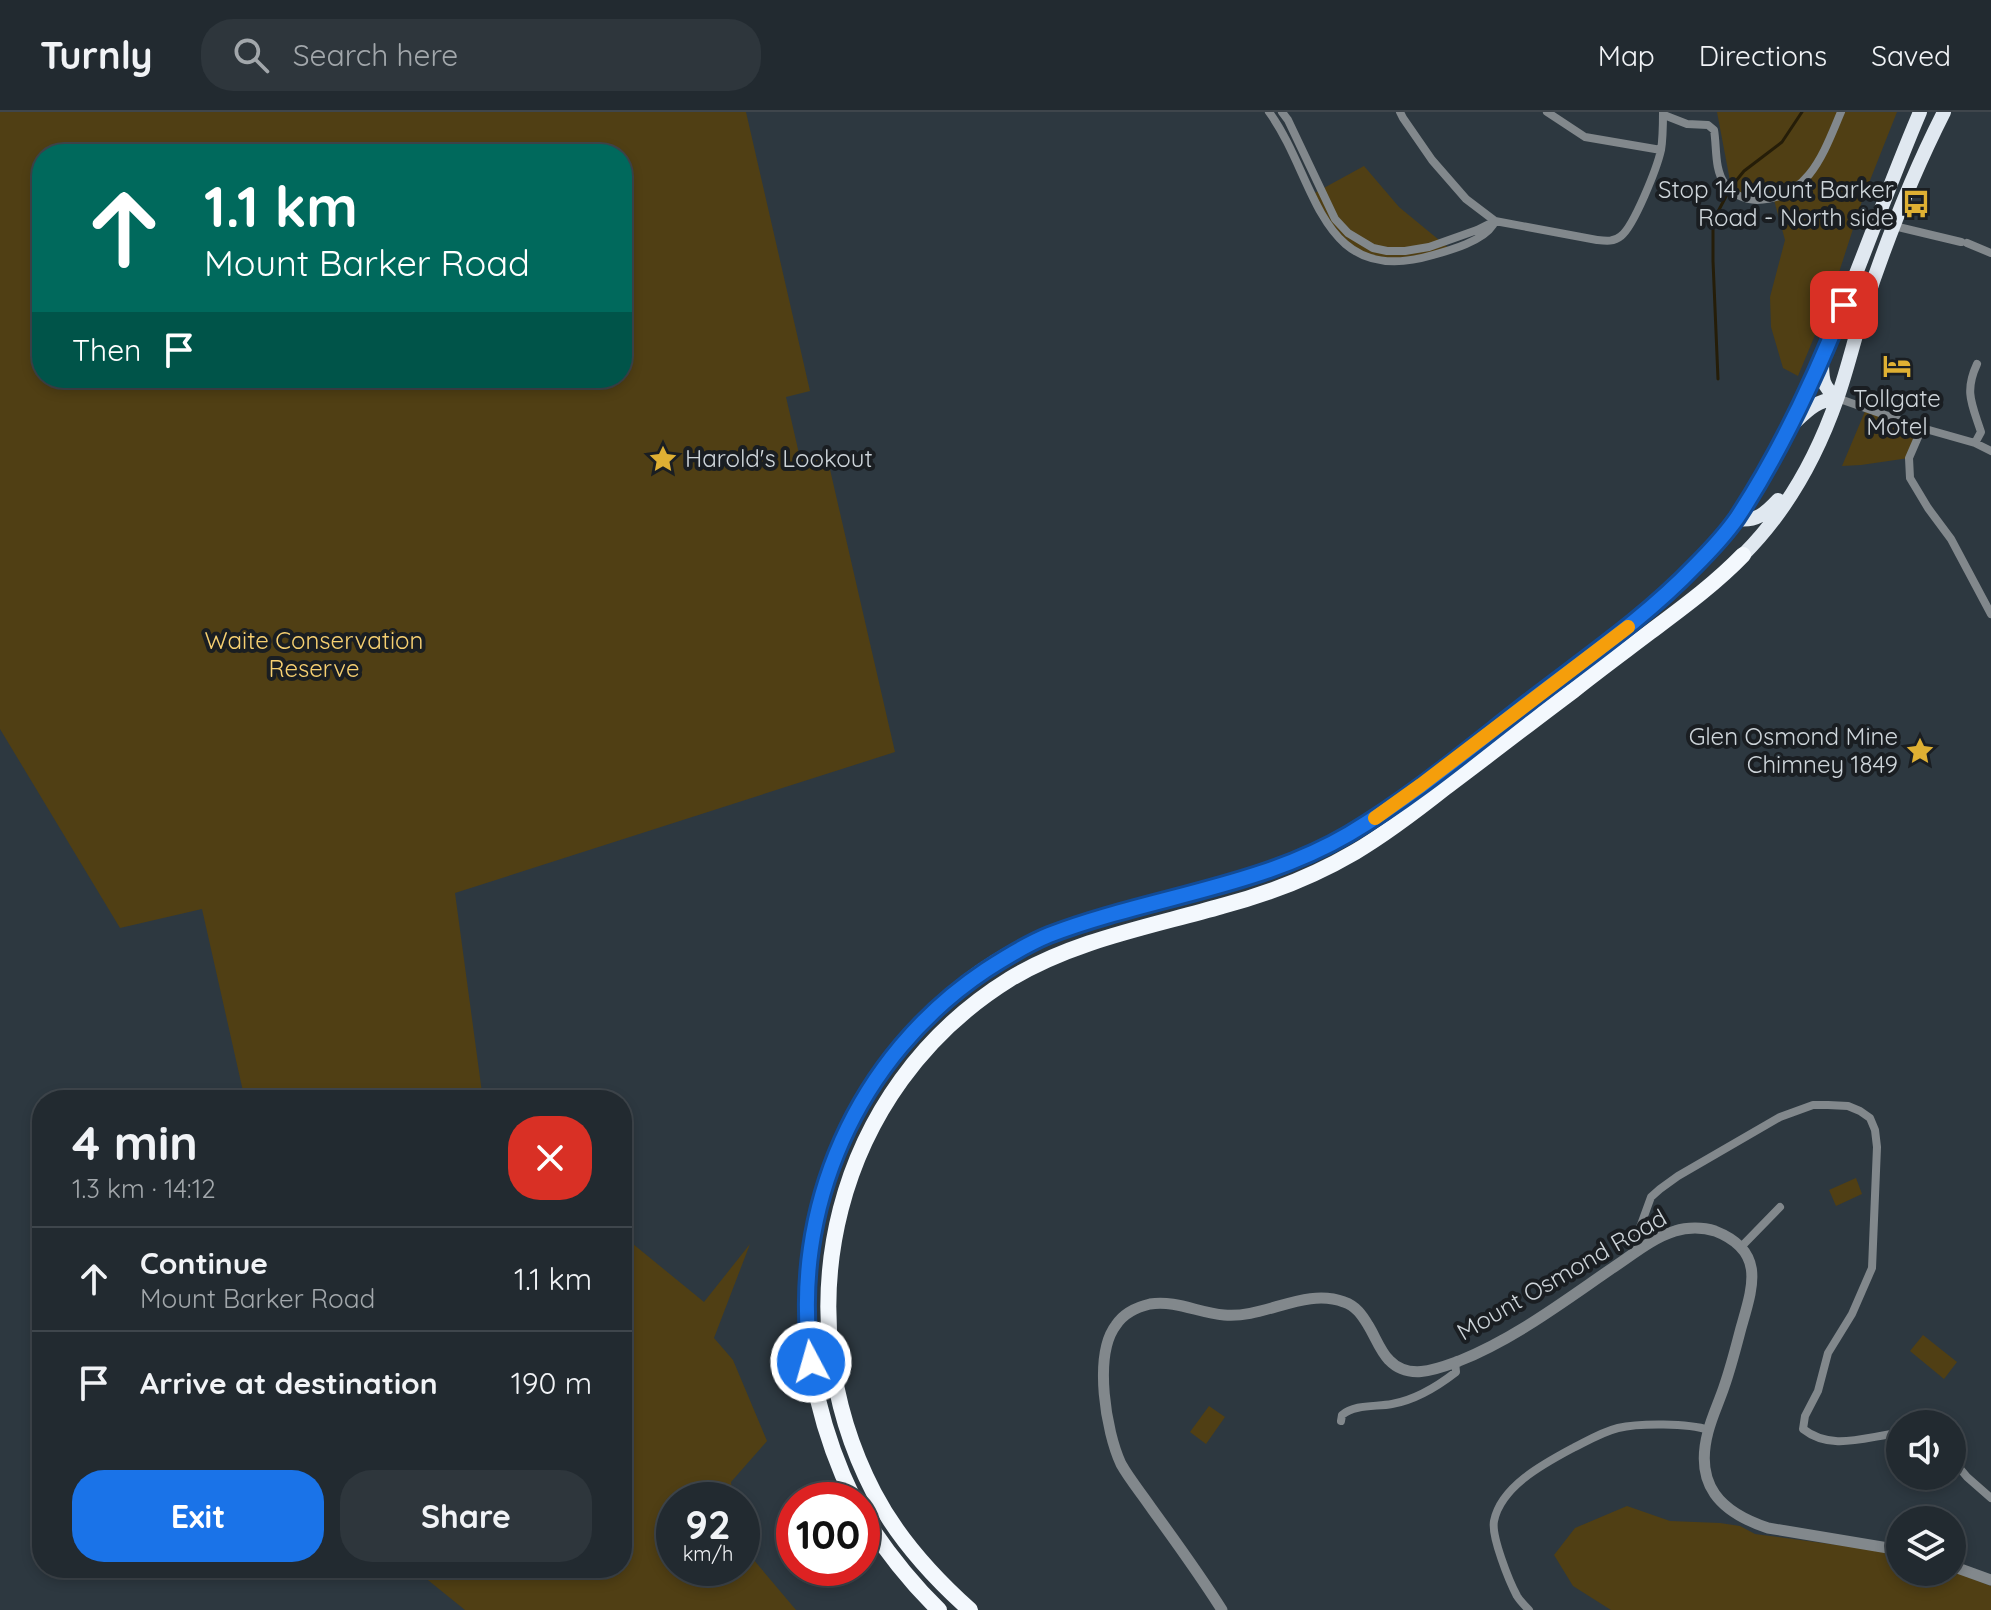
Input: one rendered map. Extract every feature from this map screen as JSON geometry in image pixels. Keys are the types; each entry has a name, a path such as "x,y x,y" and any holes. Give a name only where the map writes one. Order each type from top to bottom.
{"highway":[{"path":"845,1482 825,1428 814,1385 806,1294 810,1249 819,1205 833,1161 851,1121 882,1070 933,1013 967,983 1006,957 1045,937 1130,908 1263,873 1347,835 1421,785 1594,654 1675,587 1736,519 1789,428 1822,359 1920,112"},
{"path":"970,1610 928,1569 875,1496 841,1412 832,1368 828,1278 838,1218 863,1146 884,1106 909,1070 938,1037 972,1006 1010,980 1049,959 1091,942 1267,892 1352,854 1392,829 1681,609 1743,555 1774,519 1818,447 1894,226 1944,112"},
{"path":"1822,359 1822,377 1827,390 1837,398"},
{"path":"1789,428 1822,400 1837,398"},
{"path":"1736,519 1747,521 1760,518 1803,474"},
{"path":"880,1543 913,1585 939,1610"}],"street":[{"path":"1269,112 1281,128 1327,225 1358,253 1372,259 1411,261 1480,237 1489,231 1495,221"},
{"path":"1282,112 1335,219 1348,233 1373,248 1405,251 1429,247 1495,221"},
{"path":"1400,112 1432,160 1466,199 1495,221 1610,241 1620,238 1632,220 1653,174 1661,150 1663,114 1687,124 1708,125 1714,130 1723,183 1751,200 1774,200 1809,177 1823,155 1841,112"},
{"path":"1547,112 1585,137 1661,150"},
{"path":"1894,226 1991,253"},
{"path":"1975,443 1981,432 1969,393 1977,364"},
{"path":"1837,398 1991,451"},
{"path":"1922,428 1909,458 1910,478 1951,539 1991,614"},
{"path":"1640,1250 1635,1241 1651,1197 1678,1176 1780,1117 1813,1105 1848,1106 1870,1118 1876,1139 1872,1268 1852,1314 1828,1353 1803,1429 1812,1436 1838,1443 1886,1435"},
{"path":"1780,1207 1742,1246 1752,1269 1750,1296 1725,1386 1709,1430 1704,1455 1706,1476 1724,1506 1768,1528 1886,1548"},
{"name":"Mount Osmond Road","path":"1222,1610 1120,1460 1110,1429 1104,1374 1107,1343 1115,1325 1131,1311 1153,1304 1175,1304 1233,1316 1310,1300 1333,1300 1347,1303 1358,1311 1386,1357 1400,1368 1421,1372 1486,1350 1671,1232 1687,1228 1709,1229 1742,1246"},
{"path":"1341,1421 1348,1410 1395,1403 1423,1393 1456,1372 1455,1362"},
{"path":"1529,1610 1517,1596 1494,1535 1495,1518 1500,1508 1524,1478 1591,1439 1618,1428 1676,1426 1709,1430"},
{"path":"1966,1476 1991,1498"},
{"path":"1966,1571 1991,1580"}],"green space":[{"name":"Waite Conservation Reserve","path":"0,112 746,112 810,391 786,397 800,458 826,452 895,752 455,893 482,1090 243,1090 202,909 120,928 0,729"},
{"path":"1717,112 1897,112 1863,198 1832,294 1798,376 1783,368 1771,327 1770,297 1785,240 1774,200 1751,200 1731,186"},
{"path":"1364,166 1399,207 1450,249 1411,261 1372,259 1346,244 1311,195"},
{"path":"1866,409 1922,428 1909,458 1842,466"},
{"path":"1856,1178 1862,1194 1836,1206 1829,1190"},
{"path":"632,1243 704,1302 750,1244 714,1338 733,1360 767,1441 731,1482 656,1482 656,1586 760,1586 760,1567 796,1610 465,1610 425,1578 632,1578"},
{"path":"1923,1335 1957,1362 1944,1379 1910,1351"},
{"path":"1209,1406 1225,1417 1206,1444 1190,1432"},
{"path":"1627,1506 1670,1521 1720,1523 1740,1526 1755,1534 1874,1550 1886,1553 1886,1586 1966,1586 1966,1576 1991,1586 1991,1610 1611,1610 1573,1586 1554,1555 1575,1528"}],"waterway":[{"path":"1718,379 1713,221 1731,187 1744,171 1782,142 1802,112"}],"slow traffic":[{"path":"1375,818 1628,627"}],"place":[{"name":"Stop 14 Mount Barker Road - North side","path":"1916,204"},
{"name":"Tollgate Motel","path":"1897,366"},
{"name":"Harold's Lookout","path":"663,459"},
{"name":"Glen Osmond Mine Chimney 1849","path":"1920,751"}],"route":[{"path":"811,1362 806,1294 810,1249 819,1205 833,1161 851,1121 882,1070 933,1013 967,983 1006,957 1045,937 1130,908 1263,873 1347,835 1386,811 1604,646 1675,587 1736,519 1789,428 1844,305"}]}
